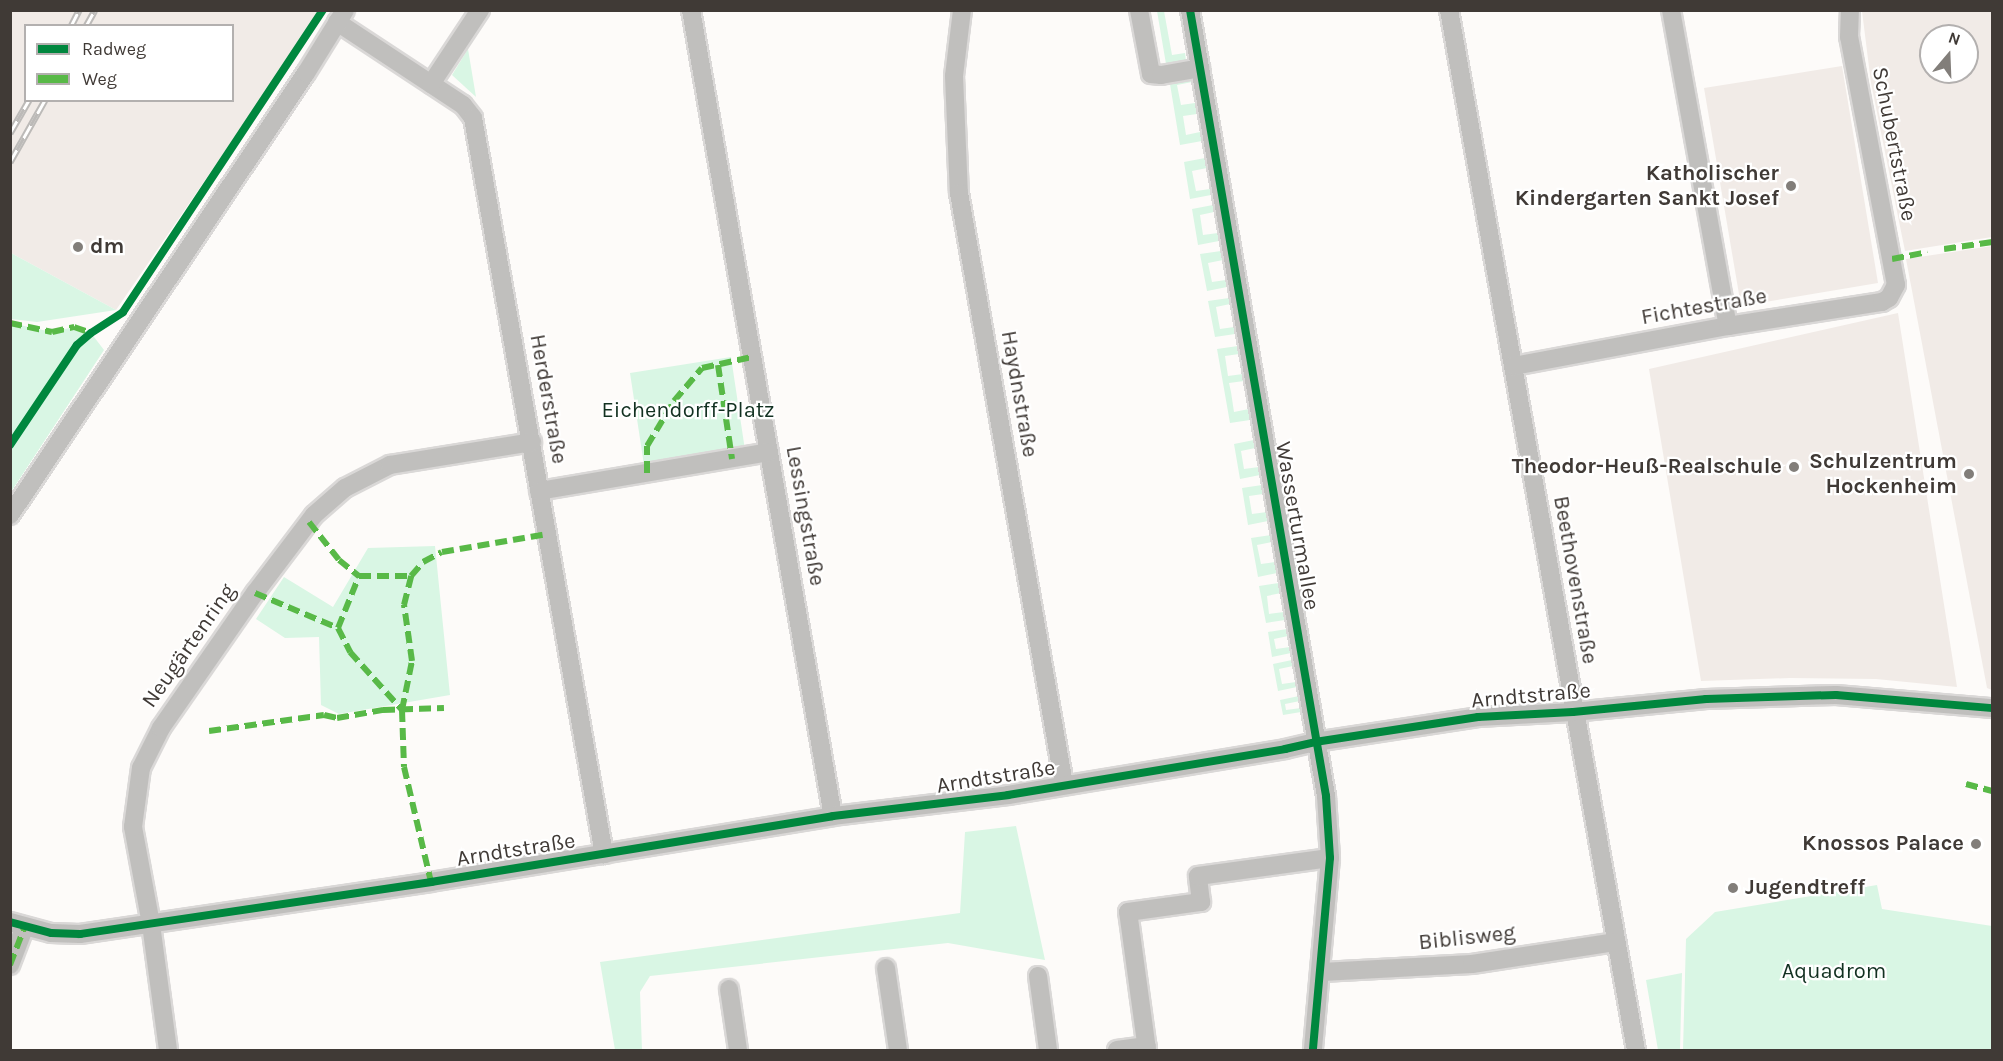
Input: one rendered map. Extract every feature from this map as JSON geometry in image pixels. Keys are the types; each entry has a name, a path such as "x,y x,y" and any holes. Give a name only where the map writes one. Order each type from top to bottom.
{"street":[{"path":"431,84 480,10"},
{"name":"Lessingstraße","path":"691,10 833,816"},
{"name":"Haydnstraße","path":"962,10 954,76 959,193 1064,784"},
{"path":"1139,10 1151,74 1161,75 1200,68"},
{"name":"Wasserturmallee","path":"1190,10 1326,796 1330,858 1322,972 1312,1050"},
{"name":"Beethovenstraße","path":"1449,10 1514,366 1573,712 1636,1050"},
{"path":"1671,10 1728,326"},
{"name":"Schubertstraße","path":"1850,10 1849,37 1896,285"},
{"path":"10,515 306,73 341,16"},
{"name":"Herderstraße","path":"341,16 431,84 463,105 473,118 604,854"},
{"name":"Fichtestraße","path":"1514,366 1728,326 1882,302 1889,298 1896,285"},
{"name":"Neugärtenring","path":"168,1050 133,827 141,768 175,708 255,593 314,515 345,488 390,465 532,442"},
{"path":"539,491 769,452"},
{"name":"Arndtstraße","path":"17,925 80,934 604,854 833,816 986,798 1478,717 1573,712 1706,699 1836,695 1992,708"},
{"path":"1117,1050 1147,1048 1128,912 1201,902 1198,876 1330,858"},
{"path":"10,965 17,925"},
{"name":"Biblisweg","path":"1322,972 1472,964 1616,942"},
{"path":"886,968 898,1050"},
{"path":"1038,976 1048,1050"},
{"path":"729,989 738,1050"}],"shaded area":[{"path":"10,11 321,11 116,310 11,253"},
{"path":"1862,11 1992,11 1992,237 1905,251 1871,83"},
{"name":"Katholischer Kindergarten Sankt Josef","path":"1842,66 1878,283 1741,306 1704,88"},
{"name":"Schulzentrum Hockenheim","path":"1992,246 1992,690 1987,688 1906,259"},
{"name":"Theodor-Heuß-Realschule","path":"1898,313 1957,687 1876,679 1790,678 1701,681 1649,369"}],"green space":[{"path":"1157,11 1164,11 1172,55 1185,53 1186,61 1166,64"},
{"path":"468,49 476,97 452,75"},
{"path":"1190,75 1192,82 1177,85 1181,105 1195,103 1197,114 1183,116 1186,135 1200,132 1202,141 1180,145 1169,78"},
{"path":"1205,158 1207,168 1192,171 1196,191 1210,189 1211,195 1190,199 1184,162"},
{"path":"1213,205 1214,212 1200,215 1203,235 1218,233 1219,241 1198,245 1192,209"},
{"path":"1221,251 1223,260 1208,263 1212,282 1226,280 1227,287 1207,291 1200,254"},
{"path":"11,253 116,310 37,322 11,319"},
{"path":"1229,298 1230,304 1216,307 1220,329 1234,327 1235,334 1215,337 1208,301"},
{"path":"11,323 52,332 74,327 91,333 104,350 11,492"},
{"path":"1238,346 1239,354 1225,356 1228,376 1243,374 1244,381 1229,383 1234,412 1249,409 1250,420 1230,423 1217,349"},
{"name":"Eichendorff-Platz","path":"731,357 745,450 644,465 630,373"},
{"path":"1254,440 1255,448 1241,451 1244,469 1259,467 1260,475 1240,479 1234,444"},
{"path":"1262,485 1263,494 1249,496 1252,514 1267,512 1268,521 1248,525 1242,488"},
{"path":"1271,535 1272,542 1257,545 1261,564 1275,562 1277,573 1258,577 1251,538"},
{"path":"435,546 450,695 339,714 321,705 319,637 285,638 256,619 284,577 333,607 368,548"},
{"path":"1279,583 1281,593 1267,596 1269,614 1284,612 1285,620 1266,623 1259,586"},
{"path":"1287,629 1288,636 1274,639 1276,649 1290,647 1291,653 1272,657 1268,632"},
{"path":"1292,660 1293,666 1279,669 1282,684 1296,682 1297,687 1278,691 1273,664"},
{"path":"1299,696 1300,701 1285,704 1286,710 1301,708 1301,712 1283,715 1280,700"},
{"path":"1016,826 1045,960 948,943 650,976 640,992 642,1050 615,1050 600,962 960,913 965,832"},
{"name":"Aquadrom","path":"1877,885 1882,909 1992,926 1992,1050 1683,1050 1686,939 1715,912"},
{"path":"1682,973 1680,1050 1658,1050 1646,980"}],"railway":[{"path":"72,24 79,10"},
{"path":"87,24 95,10"},
{"path":"10,133 28,102"},
{"path":"10,162 44,102"}],"marked path":[{"path":"1944,249 1992,242"},
{"path":"1892,259 1927,252"},
{"path":"10,323 52,332 74,327 91,333"},
{"path":"647,473 647,446 674,401 702,368 752,357"},
{"path":"718,365 732,459"},
{"path":"309,522 339,560 359,576 411,576"},
{"path":"255,593 338,628 350,652 402,710 412,661 404,605 411,576 423,562 442,552 547,534"},
{"path":"338,628 359,576"},
{"path":"209,731 324,715 337,718 383,710 444,708"},
{"path":"402,710 404,767 431,882"},
{"path":"1966,784 1992,791"},
{"path":"10,965 24,928"}],"cycle path":[{"path":"10,445 77,345 123,312 323,10"},
{"path":"1190,10 1326,796 1330,858 1313,1050"},
{"path":"10,922 51,933 80,934 431,882 833,816 1008,795 1315,742 1478,717 1573,712 1706,699 1836,695 1992,708"}],"place":[{"name":"Katholischer Kindergarten Sankt Josef","path":"1791,186"},
{"name":"dm","path":"78,247"},
{"name":"Theodor-Heuß-Realschule","path":"1794,467"},
{"name":"Schulzentrum Hockenheim","path":"1969,474"},
{"name":"Knossos Palace","path":"1976,844"},
{"name":"Jugendtreff","path":"1733,888"}]}
